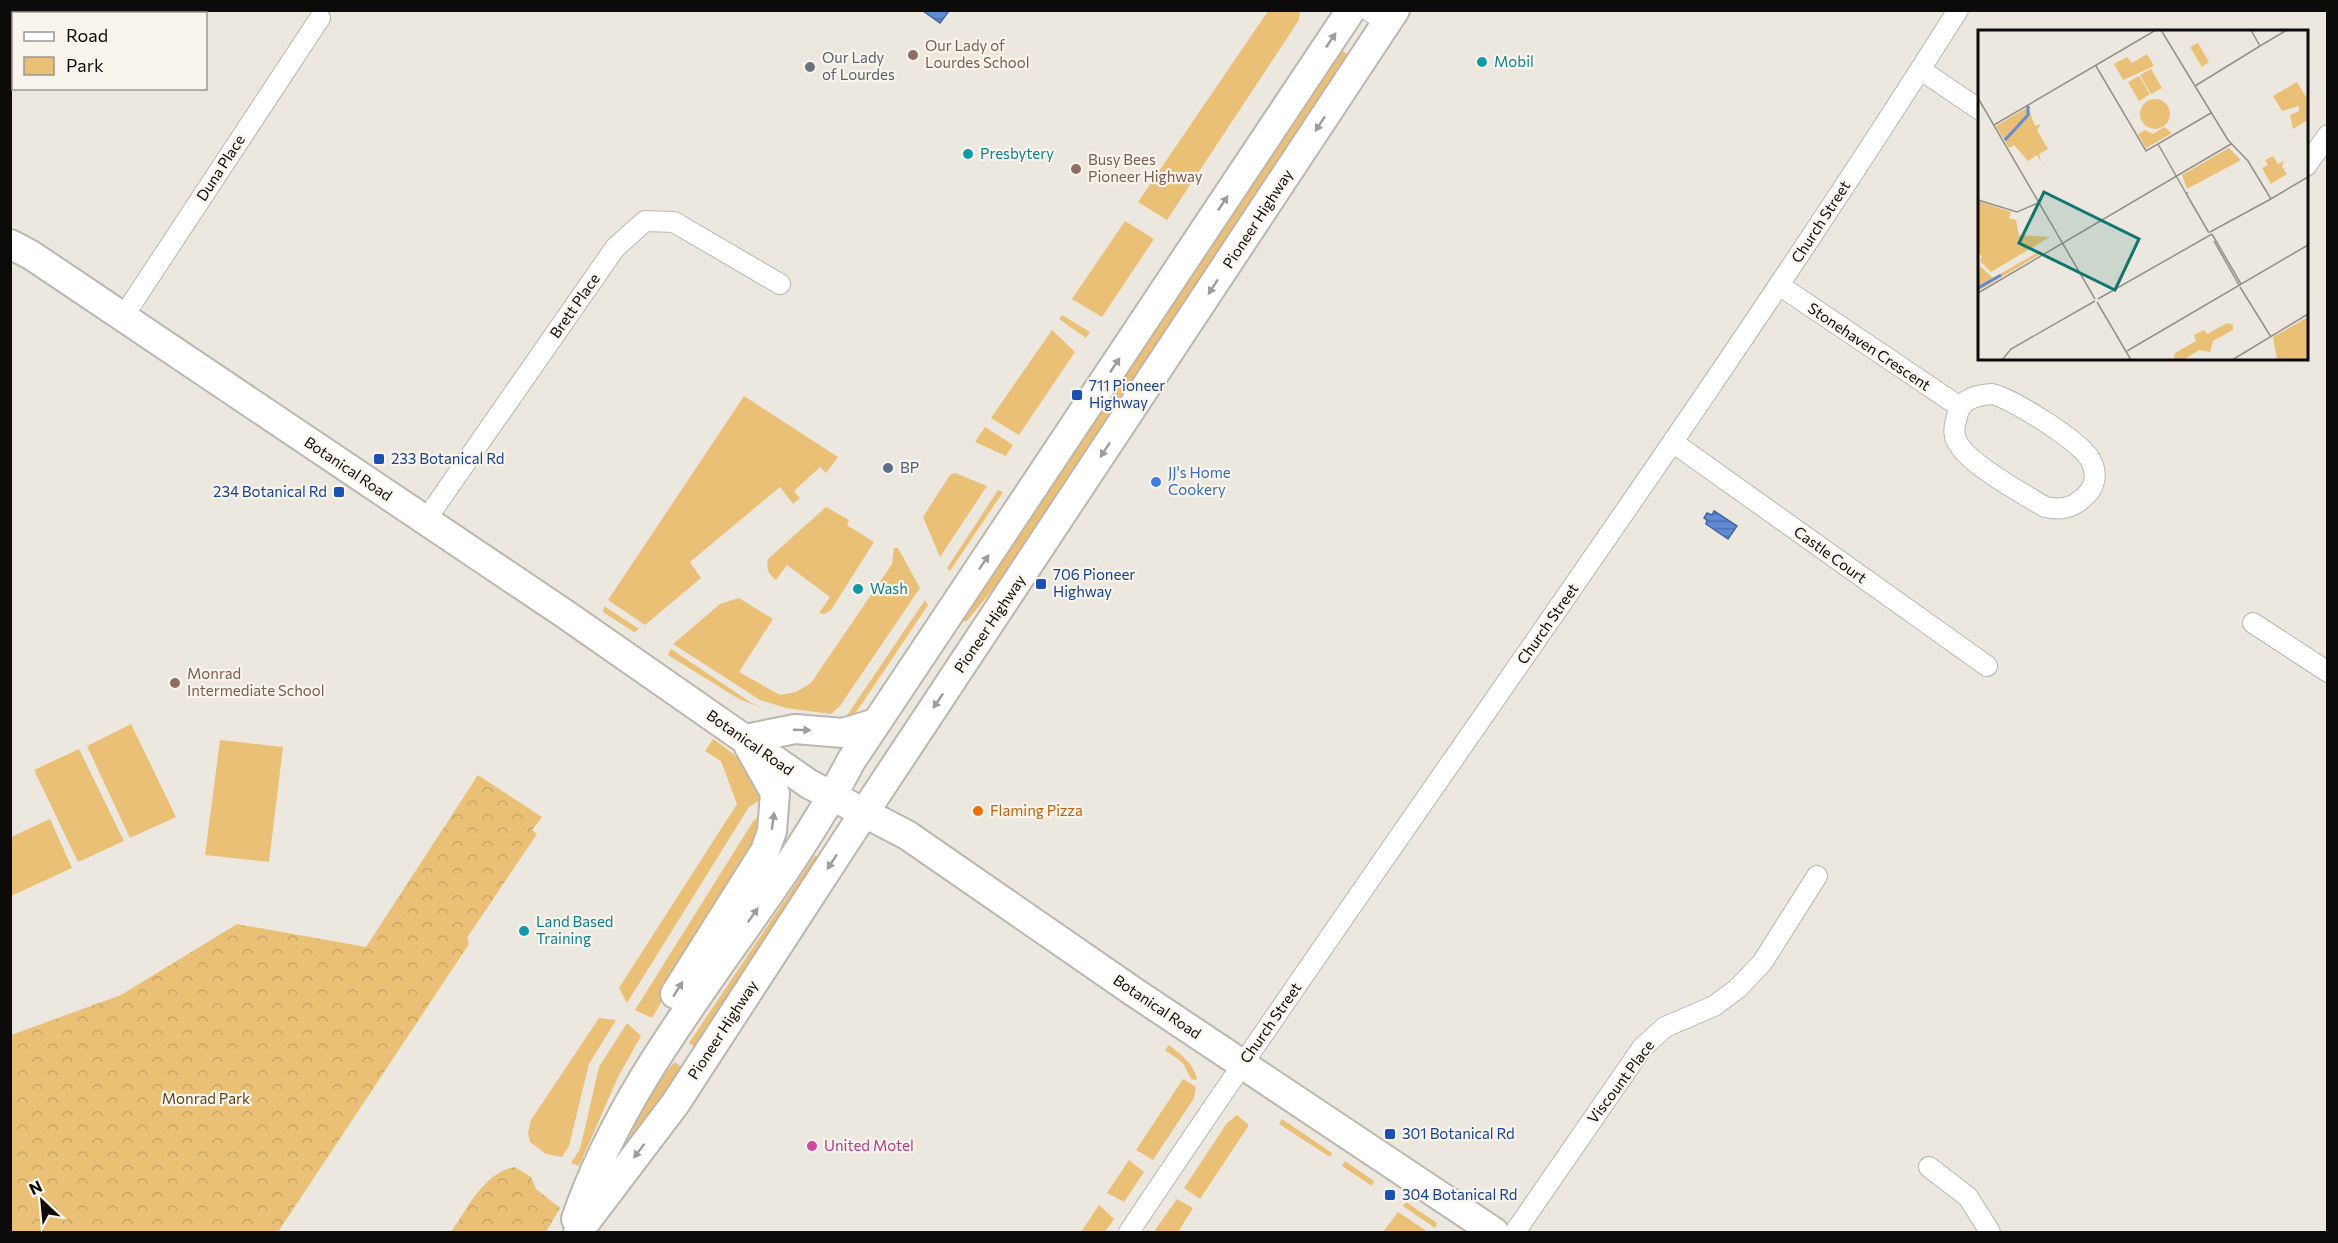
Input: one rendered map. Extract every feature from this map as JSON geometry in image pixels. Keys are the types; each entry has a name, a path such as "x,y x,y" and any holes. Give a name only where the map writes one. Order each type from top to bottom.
{"main road":[{"path":"571,1233 584,1196 611,1138 666,1042 808,837 851,761 1351,10"},
{"name":"Pioneer Highway","path":"578,1233 675,1104 1383,15"},
{"name":"Botanical Road","path":"10,244 31,255 566,614 809,784 907,835 1494,1233"},
{"path":"611,1138 645,1042 765,851 772,831 776,794 745,740 795,729 843,733 876,723"}],"street":[{"name":"Church Street","path":"1129,1233 1243,1064 1674,443 1921,70 1958,10"},
{"name":"Duna Place","path":"123,317 320,18"},
{"path":"1921,70 1978,109"},
{"path":"2308,165 2328,135"},
{"name":"Brett Place","path":"425,521 615,248 645,221 674,222 780,284"},
{"name":"Stonehaven Crescent","path":"1779,285 1960,407"},
{"path":"1980,395 2003,396 2013,402 2080,447 2091,459 2095,474 2092,489 2072,507 2058,510 2045,507 1972,459 1959,446 1955,428 1960,407 1980,395"},
{"name":"Castle Court","path":"1674,443 1987,666"},
{"path":"2253,623 2328,672"},
{"name":"Viscount Place","path":"1515,1233 1642,1048 1665,1027 1714,1006 1737,989 1762,963 1817,876"},
{"path":"1929,1167 1968,1197 1990,1233"}],"green space":[{"path":"1268,11 1300,11 1299,20 1167,220 1138,202"},
{"path":"1341,50 1349,55 1012,566 966,622 961,619"},
{"path":"1125,221 1154,239 1102,317 1072,299"},
{"path":"1062,315 1090,332 1086,338 1059,319"},
{"path":"1052,330 1075,352 1019,435 991,418"},
{"path":"744,396 838,457 826,473 820,467 794,491 800,498 793,504 780,487 690,562 701,578 645,625 608,600"},
{"path":"985,427 1013,445 1006,456 975,442"},
{"path":"955,473 987,486 940,557 923,517 950,475"},
{"path":"998,490 1003,492 950,571 947,568"},
{"path":"826,507 849,520 847,525 874,542 831,610 824,614 819,613 830,597 787,565 776,580 769,573 767,566 768,559"},
{"path":"894,548 898,548 920,588 840,706 831,714 786,708 760,700 673,644 720,604 739,598 773,619 739,672 780,695 796,692 811,683 892,564"},
{"path":"925,600 928,605 857,711 839,724 848,714"},
{"path":"604,606 639,629 634,632 603,612"},
{"path":"671,649 762,708 739,699 668,655"},
{"path":"131,724 176,817 130,838 87,746"},
{"path":"713,739 744,764 762,799 749,807 627,1003 619,988 737,804 721,761 705,751"},
{"path":"220,740 283,747 269,862 205,855"},
{"path":"79,749 124,841 78,862 34,770"},
{"name":"Monrad Park","path":"478,775 542,817 532,830 537,834 467,938 469,944 278,1232 11,1232 11,1035 121,995 237,924 366,947"},
{"path":"764,815 761,833 652,1018 635,1010 754,820"},
{"path":"50,819 72,868 11,896 11,837"},
{"path":"815,855 818,857 695,1047 689,1043"},
{"path":"599,1018 616,1020 589,1064 569,1146 562,1157 546,1154 530,1142 528,1133 531,1120"},
{"path":"627,1023 641,1036 618,1077 579,1166 571,1163 580,1149 599,1067"},
{"path":"1169,1045 1190,1064 1197,1080 1191,1079 1183,1063 1165,1050"},
{"path":"675,1062 683,1069 621,1166 627,1144 642,1112 660,1081"},
{"path":"1183,1079 1196,1087 1194,1098 1153,1160 1136,1150"},
{"path":"1237,1115 1249,1125 1200,1199 1184,1188 1227,1123"},
{"path":"1282,1119 1332,1153 1330,1157 1279,1124"},
{"path":"1129,1160 1144,1172 1124,1202 1107,1193"},
{"path":"1345,1161 1374,1181 1372,1186 1342,1166"},
{"path":"515,1167 531,1177 536,1189 560,1208 546,1232 451,1232 470,1202 485,1184 494,1176"},
{"path":"1177,1199 1193,1208 1178,1232 1158,1232 1155,1230"},
{"path":"1406,1202 1437,1223 1435,1228 1403,1206"},
{"path":"1099,1205 1114,1219 1105,1232 1081,1232"},
{"path":"1398,1212 1428,1232 1383,1232"}],"water":[{"path":"949,10 940,23 923,11"},
{"path":"1714,511 1737,526 1728,539 1706,524 1707,520 1704,518 1707,513 1712,515"}],"place":[{"name":"Our Lady of Lourdes School","path":"913,55"},
{"name":"Mobil","path":"1482,62"},
{"name":"Our Lady of Lourdes","path":"810,67"},
{"name":"Presbytery","path":"968,154"},
{"name":"Busy Bees Pioneer Highway","path":"1076,169"},
{"name":"711 Pioneer Highway","path":"1077,395"},
{"name":"233 Botanical Rd","path":"379,459"},
{"name":"BP","path":"888,468"},
{"name":"JJ's Home Cookery","path":"1156,482"},
{"name":"234 Botanical Rd","path":"339,492"},
{"name":"706 Pioneer Highway","path":"1041,584"},
{"name":"Wash","path":"858,589"},
{"name":"Monrad Intermediate School","path":"175,683"},
{"name":"Flaming Pizza","path":"978,811"},
{"name":"Land Based Training","path":"524,931"},
{"name":"301 Botanical Rd","path":"1390,1134"},
{"name":"United Motel","path":"812,1146"},
{"name":"304 Botanical Rd","path":"1390,1195"}]}
